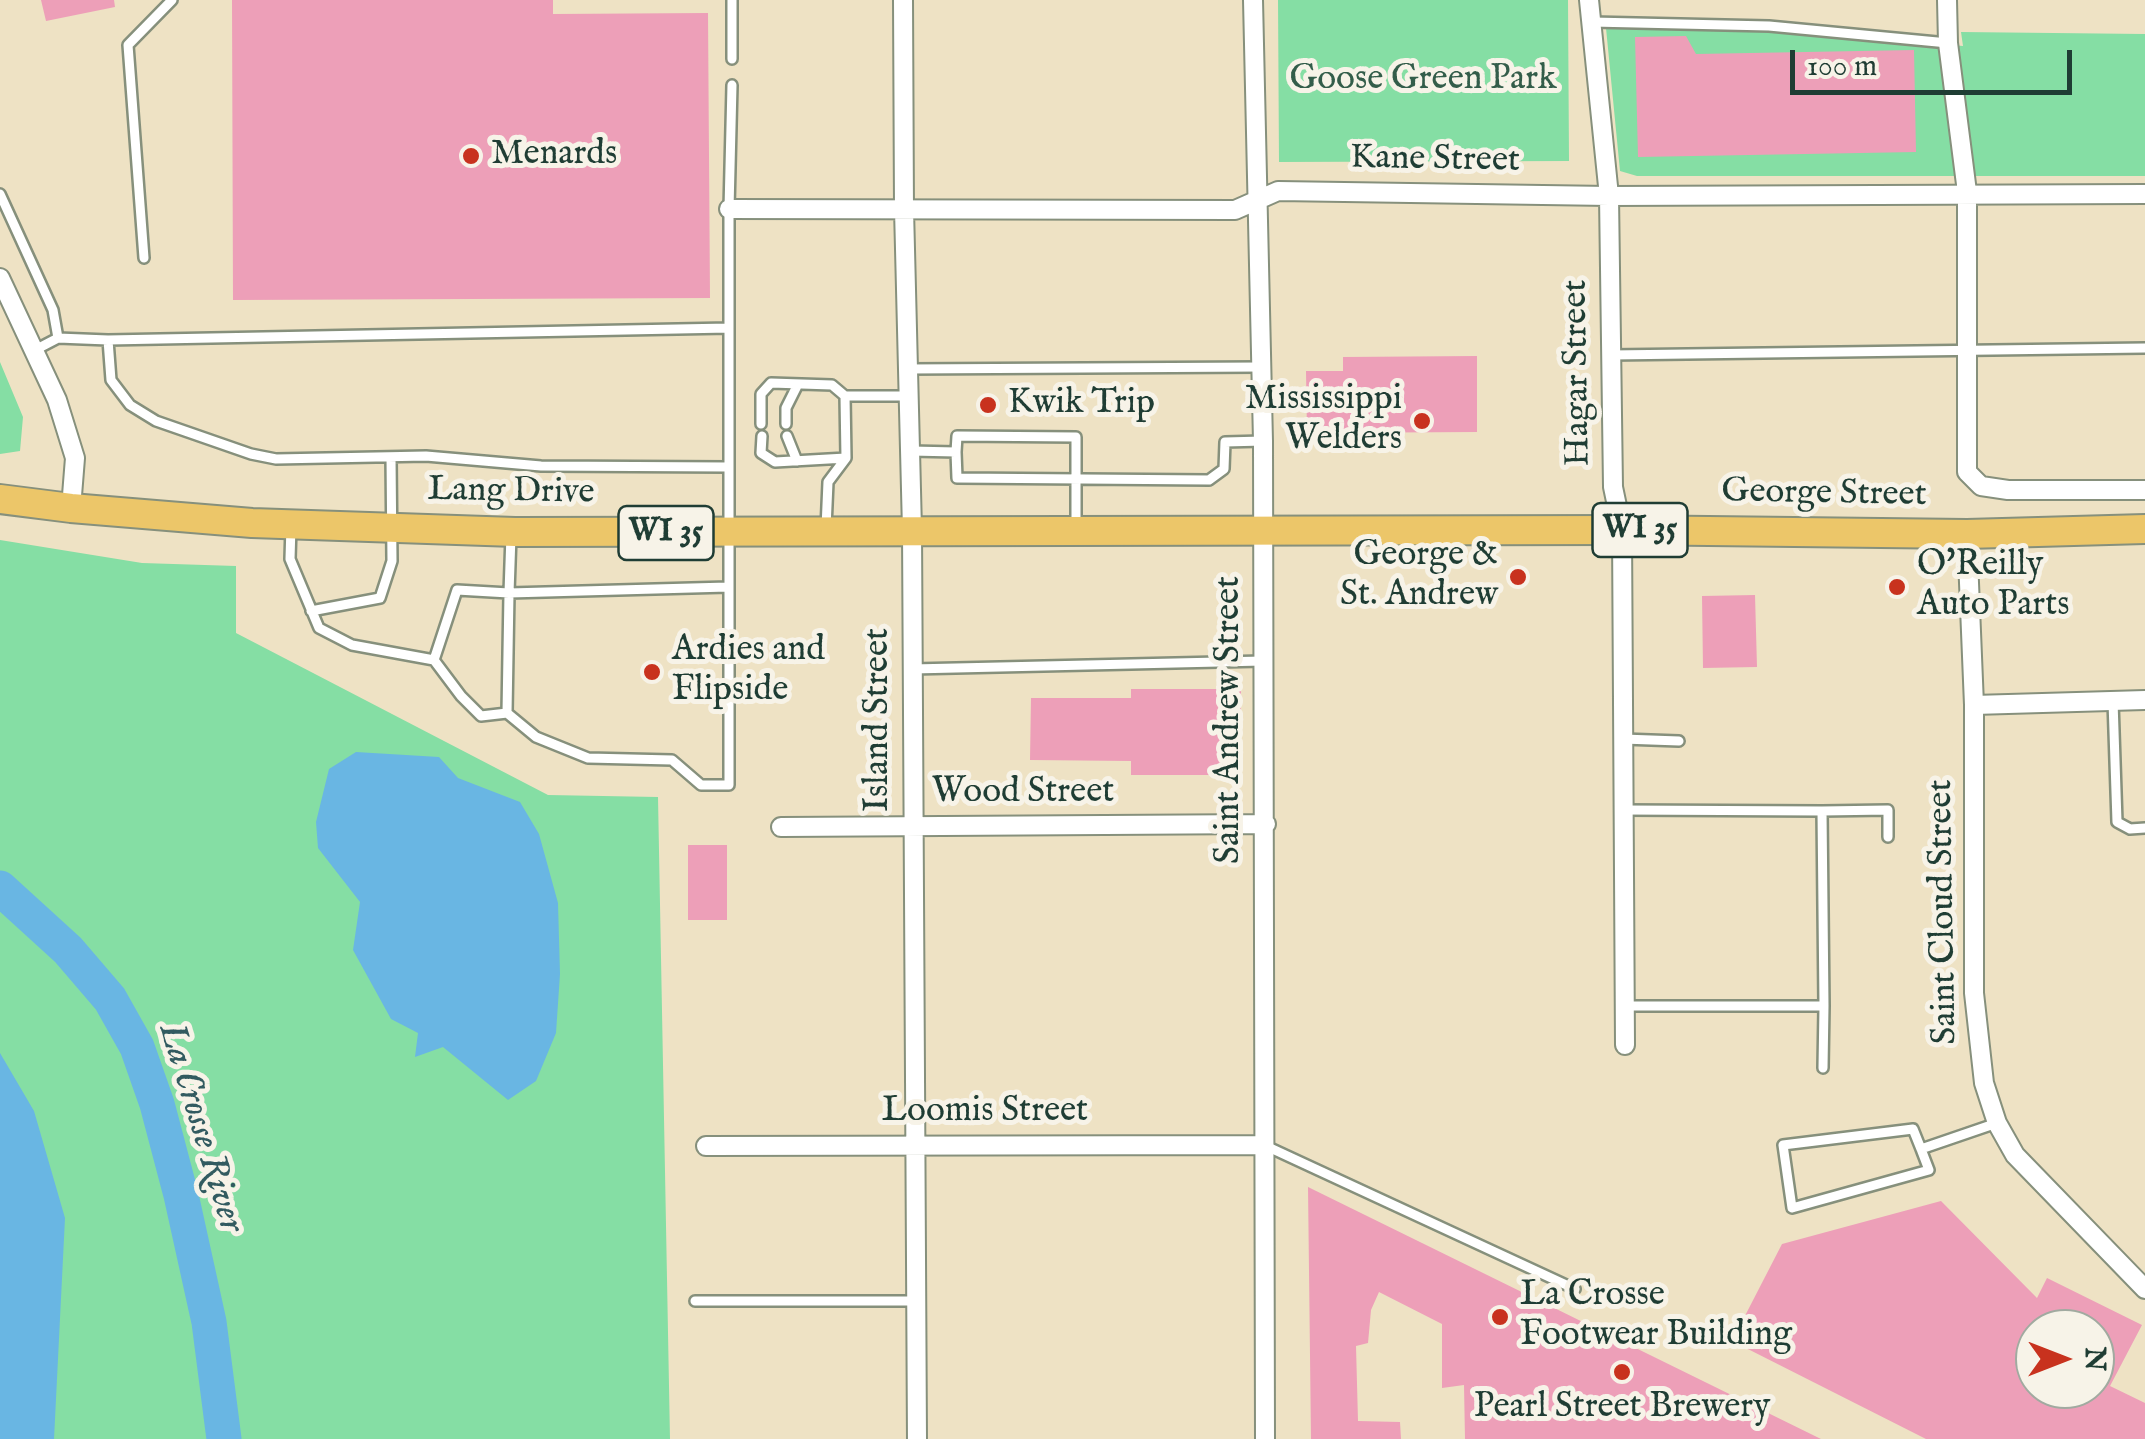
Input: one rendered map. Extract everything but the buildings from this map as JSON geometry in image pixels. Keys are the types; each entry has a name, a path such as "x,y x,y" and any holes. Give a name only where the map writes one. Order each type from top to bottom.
{"main road":[{"name":"Lang Drive","path":"0,499 292,524 511,532 1262,532"},
{"name":"George Street","path":"1262,532 1622,530 1968,534 2145,529"}],"street":[{"name":"Island Street","path":"903,0 912,530 917,1439"},
{"name":"Saint Andrew Street","path":"1253,0 1263,441 1265,1439"},
{"name":"Hagar Street","path":"1589,0 1608,196 1613,487 1622,530 1625,1046"},
{"path":"1946,0 1967,192 1968,472 1973,482 1992,488 2145,490"},
{"name":"Kane Street","path":"729,209 1235,210 1278,191 1608,196 2145,194"},
{"path":"0,278 57,400 74,458 71,508"},
{"name":"Saint Cloud Street","path":"1968,534 1974,705 1974,993 1981,1067 1997,1123 2014,1156 2145,1289"},
{"path":"1974,705 2145,700"},
{"name":"Wood Street","path":"781,827 1266,824"},
{"name":"Loomis Street","path":"706,1146 1264,1145"}],"lane":[{"path":"144,258 128,45 172,0"},
{"path":"732,0 732,58"},
{"path":"1589,22 1769,26 1948,43"},
{"path":"292,524 290,560 318,628 352,645 434,660 482,716 507,713 536,737 588,758 672,760 701,785 729,785 732,85"},
{"path":"0,194 54,310 58,338"},
{"path":"34,350 58,338 729,328"},
{"path":"108,340 111,380 130,405 156,421 251,454 276,458 426,456 541,466 728,467"},
{"path":"1611,355 2145,348"},
{"path":"908,369 1261,366"},
{"path":"846,458 775,462 762,453 761,394 772,384 832,384 845,396 908,396"},
{"path":"786,424 786,408 798,384"},
{"path":"826,531 828,482 846,458 845,396"},
{"path":"787,436 797,461"},
{"path":"1076,530 1076,479 1076,437 976,441 957,436 957,478 1024,478 1050,479 1076,479 1208,480 1224,469 1225,442 1263,441"},
{"path":"910,451 956,452"},
{"path":"311,611 380,598 392,560 391,458"},
{"path":"989,466 996,478"},
{"path":"1018,466 1024,478"},
{"path":"1043,466 1050,479"},
{"path":"507,713 511,532"},
{"path":"434,660 457,590 508,593 728,587"},
{"path":"912,669 1263,660"},
{"path":"2113,700 2116,822 2130,829 2145,828"},
{"path":"1624,739 1679,741"},
{"path":"1624,810 1888,810 1888,837"},
{"path":"1822,812 1823,1068"},
{"path":"1625,1006 1824,1006"},
{"path":"1921,1149 1997,1123"},
{"path":"1913,1128 1921,1149 1929,1170 1792,1208 1783,1145 1913,1128"},
{"path":"1264,1145 1575,1289"},
{"path":"695,1301 917,1301"}],"green space":[{"name":"Goose Green Park","path":"1278,0 1568,0 1569,161 1279,162"},
{"path":"1606,28 1761,28 1963,46 1961,32 2145,34 2145,176 1637,176 1620,171"},
{"path":"0,362 23,417 20,451 0,454"},
{"path":"0,540 142,563 236,566 236,633 548,795 658,797 670,1439 0,1439"}],"water":[{"path":"356,752 439,757 458,778 520,802 539,834 558,903 560,974 556,1033 536,1081 508,1100 443,1047 415,1057 418,1033 391,1019 353,950 360,902 318,848 316,822 329,769"},
{"path":"0,1053 34,1111 65,1218 54,1439 0,1439"}],"waterway":[{"name":"La Crosse River","path":"0,888 68,950 110,999 137,1047 181,1195 209,1322 224,1439"}],"place":[{"name":"Menards","path":"471,156"},
{"name":"Kwik Trip","path":"988,405"},
{"name":"Mississippi Welders","path":"1422,421"},
{"name":"George & St. Andrew","path":"1518,577"},
{"name":"O'Reilly Auto Parts","path":"1897,587"},
{"name":"Ardies and Flipside","path":"652,672"},
{"name":"La Crosse Footwear Building","path":"1500,1317"},
{"name":"Pearl Street Brewery","path":"1622,1372"}]}
